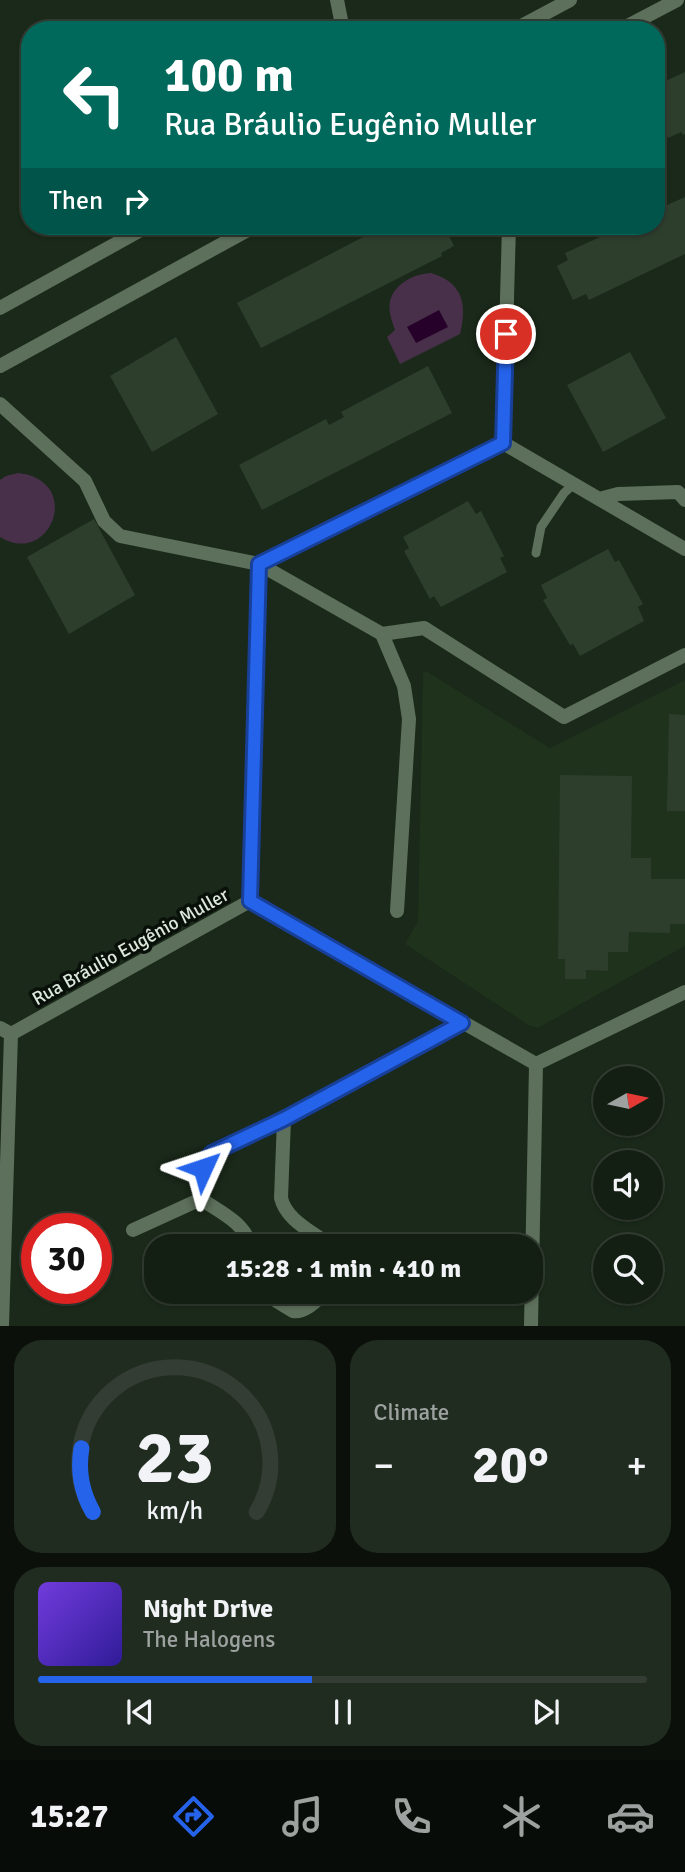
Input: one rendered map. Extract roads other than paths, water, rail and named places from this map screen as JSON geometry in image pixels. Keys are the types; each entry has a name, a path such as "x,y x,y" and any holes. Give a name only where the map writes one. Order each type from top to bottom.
{"street":[{"path":"337,0 341,21"},
{"path":"531,21 570,0"},
{"path":"637,21 677,0"},
{"path":"0,308 132,235"},
{"path":"0,366 240,235"},
{"path":"503,443 509,235"},
{"path":"0,404 85,481 104,522 120,536 259,564 382,634 404,686 409,719 397,911"},
{"path":"503,443 685,549"},
{"path":"259,564 503,443"},
{"path":"599,499 618,494 678,492 685,499"},
{"path":"250,901 259,564"},
{"path":"382,634 424,628 564,717 685,655"},
{"name":"Rua Bráulio Eugênio Muller","path":"6,1031 250,901 536,1065"},
{"path":"531,1326 536,1065 685,992"},
{"path":"201,1199 203,1168 212,1153 284,1119 462,1023"},
{"path":"2,1326 6,1031"},
{"path":"284,1119 281,1198 289,1215 315,1234"},
{"path":"133,1230 201,1199"},
{"path":"201,1199 240,1226 246,1234"},
{"path":"282,1304 298,1312 311,1304"}],"lane":[{"path":"536,553 541,527 574,484"}]}
